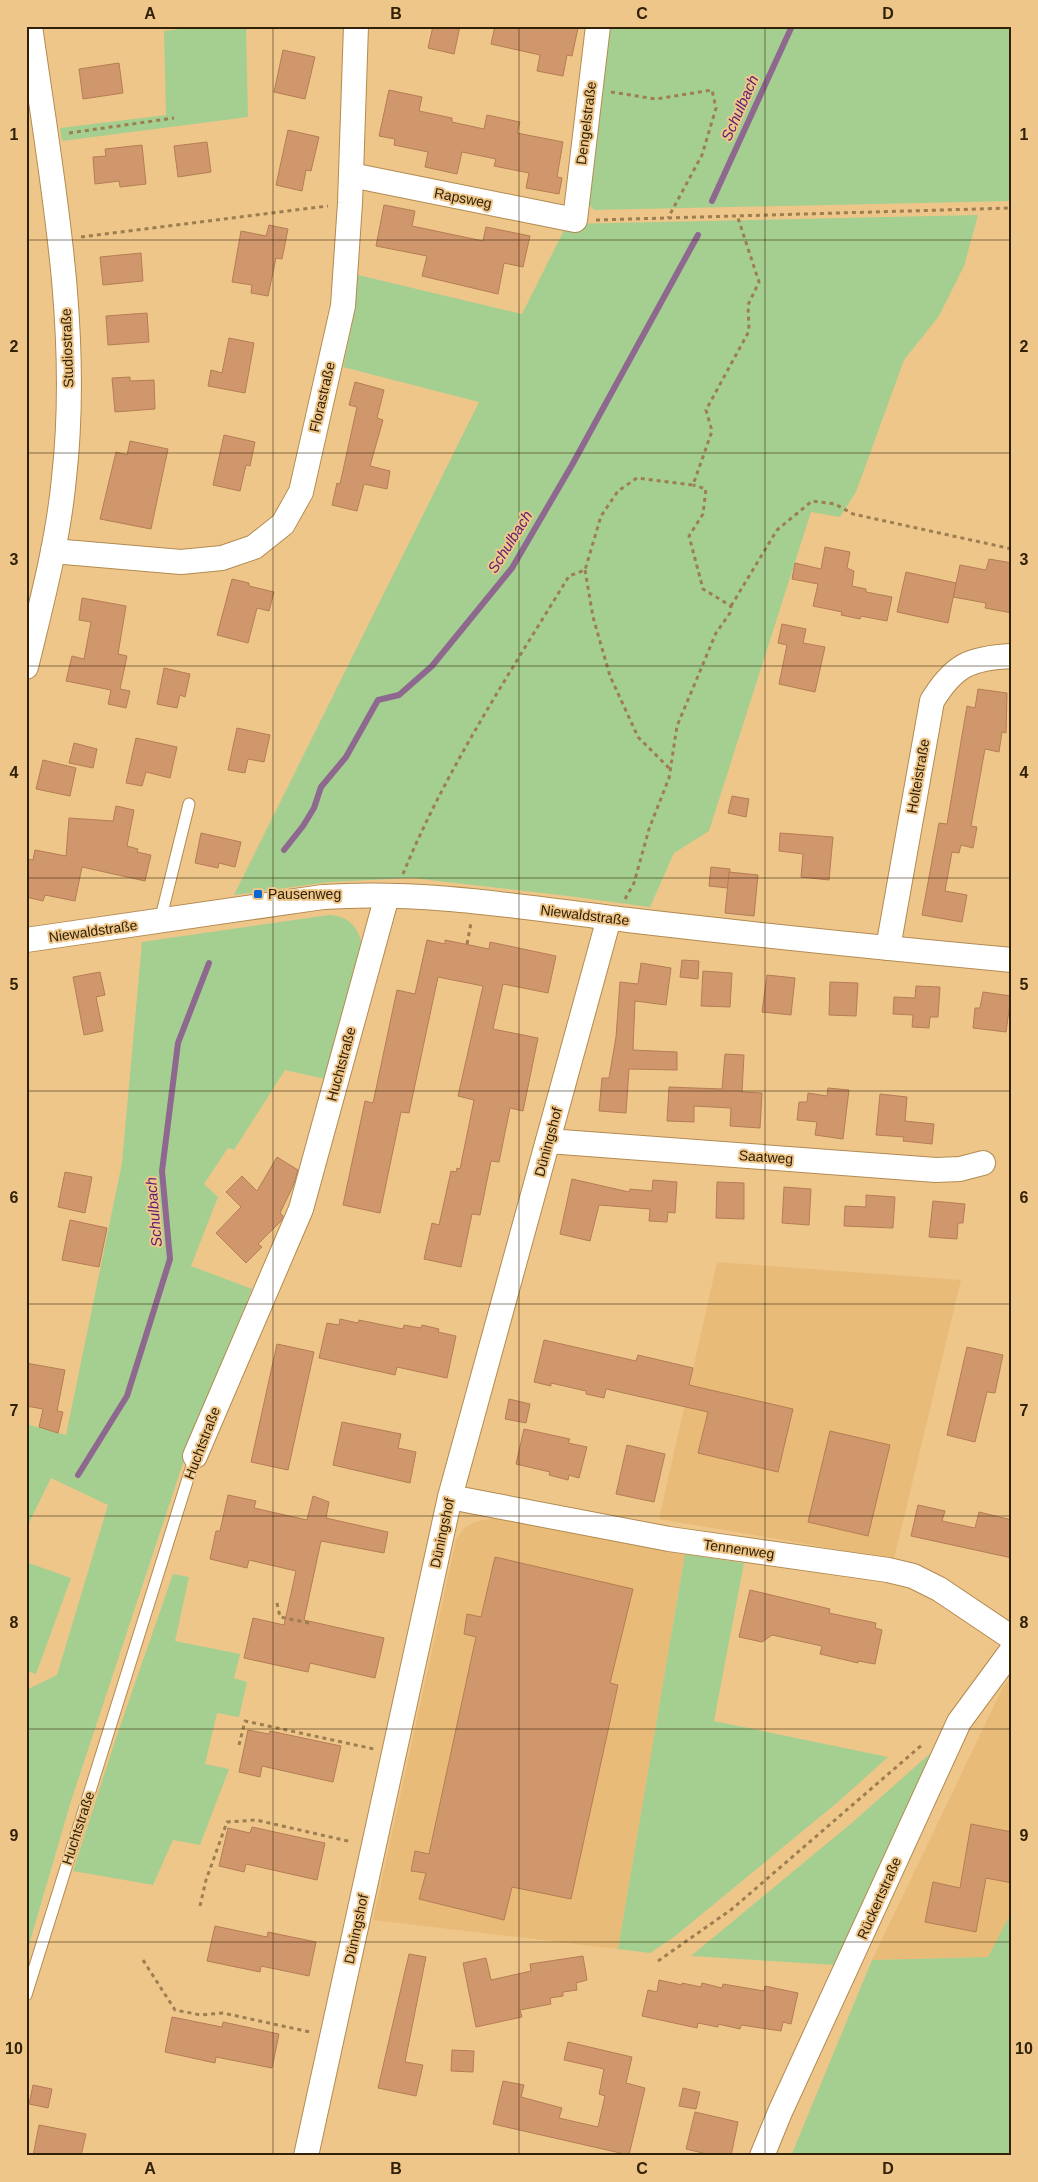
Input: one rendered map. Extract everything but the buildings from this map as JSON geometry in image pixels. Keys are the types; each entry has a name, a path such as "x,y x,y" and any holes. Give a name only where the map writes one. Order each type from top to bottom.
{"street":[{"name":"Studiostraße","path":"27,663 54,550 64,479 69,399 68,328 61,240 30,26"},
{"name":"Florastraße","path":"54,550 181,562 222,558 254,547 283,524 301,492 342,306 350,203 356,26"},
{"name":"Dengelstraße","path":"575,220 598,26"},
{"name":"Rapsweg","path":"351,176 575,220"},
{"name":"Holteistraße","path":"888,948 932,701 951,673 987,657 1012,656"},
{"name":"Niewaldstraße","path":"26,940 323,897 391,896 447,899 789,939 1012,960"},
{"name":"Huchtstraße","path":"195,1456 301,1209 391,896"},
{"name":"Düningshof","path":"306,2156 450,1497 548,1141 612,918"},
{"name":"Saatweg","path":"548,1141 936,1170 960,1169 984,1164"},
{"name":"Tennenweg","path":"450,1497 669,1539 888,1570 913,1576 939,1589 1012,1638"},
{"name":"Rückertstraße","path":"762,2156 780,2112 959,1722 1012,1650"}],"lane":[{"path":"160,921 189,804"},
{"name":"Huchtstraße","path":"26,1995 195,1456"}],"path":[{"path":"590,89 656,99 712,90 716,108 702,155 668,218"},
{"path":"46,136 174,118"},
{"path":"61,240 350,203"},
{"path":"575,220 1012,208"},
{"path":"693,485 712,431 706,410 749,331 748,305 759,282 737,215"},
{"path":"670,770 638,736 610,676 593,616 585,570 601,516 618,491 638,478 693,485 706,489 704,514 689,536 703,589 731,606"},
{"path":"612,918 634,883 649,829 669,778 677,726 716,633 730,613 731,606 777,530 812,501 835,504 853,514 1012,548"},
{"path":"391,896 421,830 511,671 569,576 585,570"},
{"path":"277,1603 280,1617 309,1623"},
{"path":"239,1745 245,1721 395,1753"},
{"path":"658,1961 732,1910 937,1732 954,1733"},
{"path":"200,1906 206,1880 227,1822 256,1820 374,1848"},
{"path":"143,1960 175,2010 201,2015 224,2013 332,2038"}],"shaded area":[{"path":"717,1262 961,1280 894,1559 659,1519"},
{"path":"493,1518 685,1554 618,1949 373,1920 456,1540 464,1528 475,1522"},
{"path":"1012,1676 1012,1911 989,1957 872,1960 1003,1687"}],"green space":[{"path":"203,26 246,26 248,117 62,141 60,128 166,115 164,31"},
{"path":"604,26 1012,26 1012,201 594,210 583,198"},
{"path":"978,215 964,266 939,316 904,360 856,492 840,517 811,512 709,831 674,853 650,907 412,878 329,882 234,895 479,402 343,367 351,330 358,275 522,314 567,224"},
{"path":"329,915 341,917 351,923 362,943 325,1079 285,1070 234,1150 228,1148 204,1184 218,1197 191,1266 252,1289 188,1448 71,1801 26,1955 26,1690 57,1675 108,1505 51,1478 26,1529 26,1424 66,1435 122,1163 142,942"},
{"path":"685,1554 744,1563 714,1721 888,1757 838,1802 674,1937 650,1953 618,1949"},
{"path":"26,1562 71,1578 36,1674 26,1671"},
{"path":"173,1574 189,1577 175,1641 240,1654 234,1678 247,1682 239,1717 217,1713 205,1764 229,1769 200,1845 173,1840 153,1885 73,1871 116,1738"},
{"path":"942,1743 835,1965 691,1956 854,1821"},
{"path":"1012,1911 1012,2156 791,2156 872,1960 988,1957"}],"waterway":[{"name":"Schulbach","path":"712,201 792,26"},
{"name":"Schulbach","path":"284,850 303,826 314,808 321,787 346,757 378,700 399,695 432,666 512,568 572,465 698,235"},
{"name":"Schulbach","path":"78,1475 127,1396 170,1259 162,1171 178,1043 209,963"}],"place":[{"name":"Pausenweg","path":"258,894"}]}
